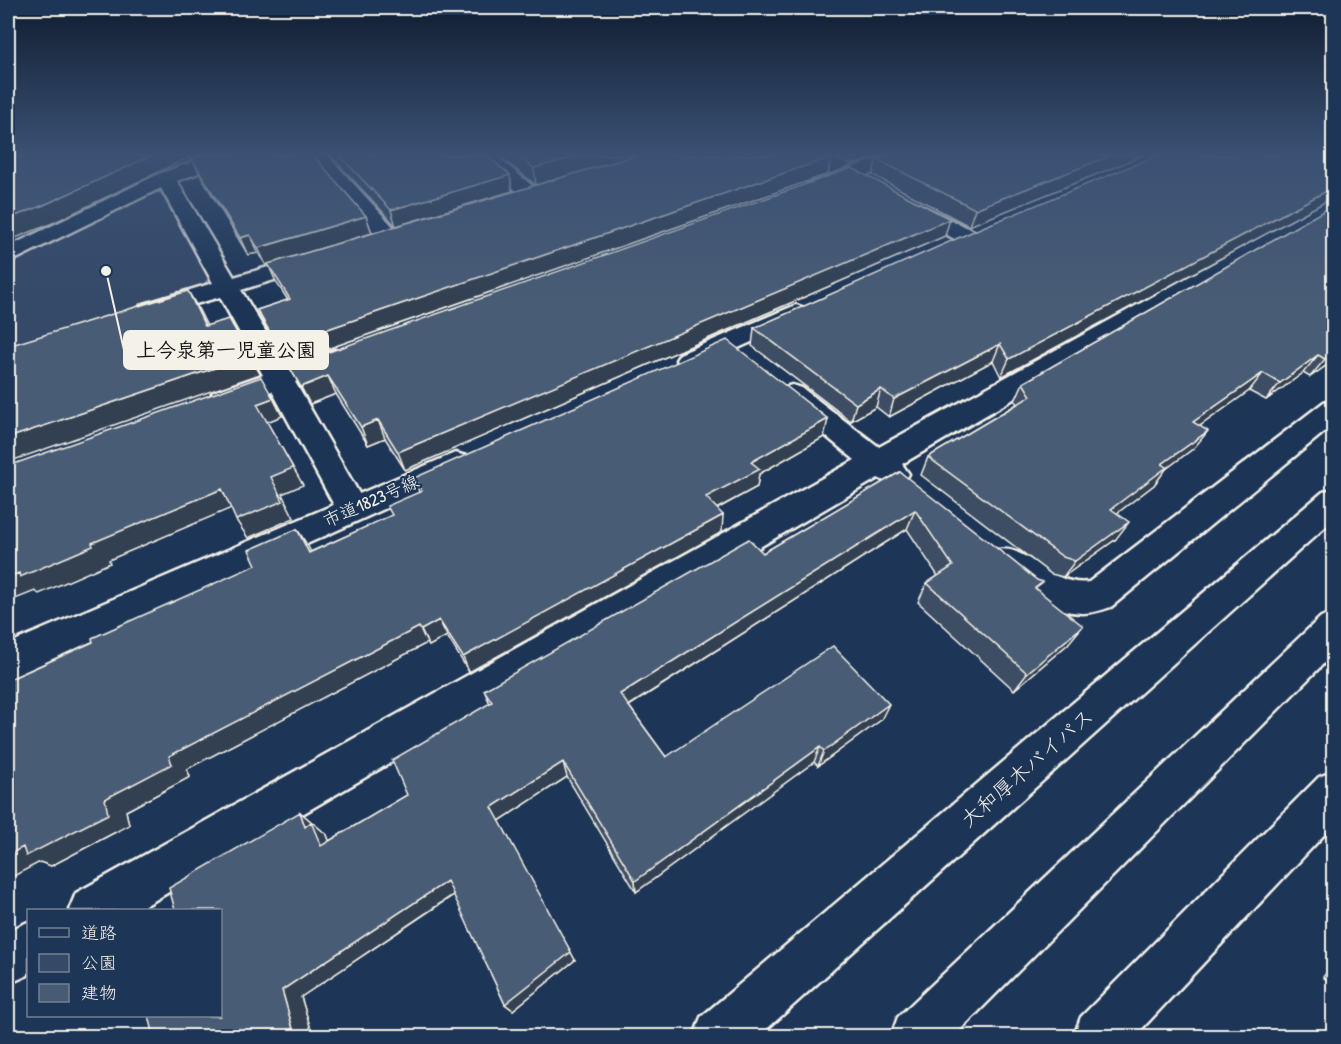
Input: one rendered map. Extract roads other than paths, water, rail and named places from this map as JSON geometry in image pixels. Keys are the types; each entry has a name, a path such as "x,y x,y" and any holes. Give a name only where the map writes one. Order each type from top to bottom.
{"main road":[{"path":"8,256 114,204"},
{"path":"180,204 352,509"},
{"path":"361,204 390,237"},
{"path":"909,204 978,232 935,251"},
{"path":"95,909 1333,204"},
{"path":"128,317 336,254"},
{"path":"663,372 748,359 827,299"},
{"path":"203,406 357,351"},
{"path":"748,359 916,492"},
{"path":"982,543 1039,587 1061,596 1082,600 1098,596 1334,409"},
{"name":"市道1823号線","path":"8,662 481,452"},
{"name":"大和厚木バイパス","path":"720,1036 1334,500"},
{"path":"917,1036 1334,628"},
{"path":"1100,1036 1327,813"},
{"path":"8,959 27,948"}],"place":[{"name":"上今泉第一児童公園","path":"106,271"}]}
